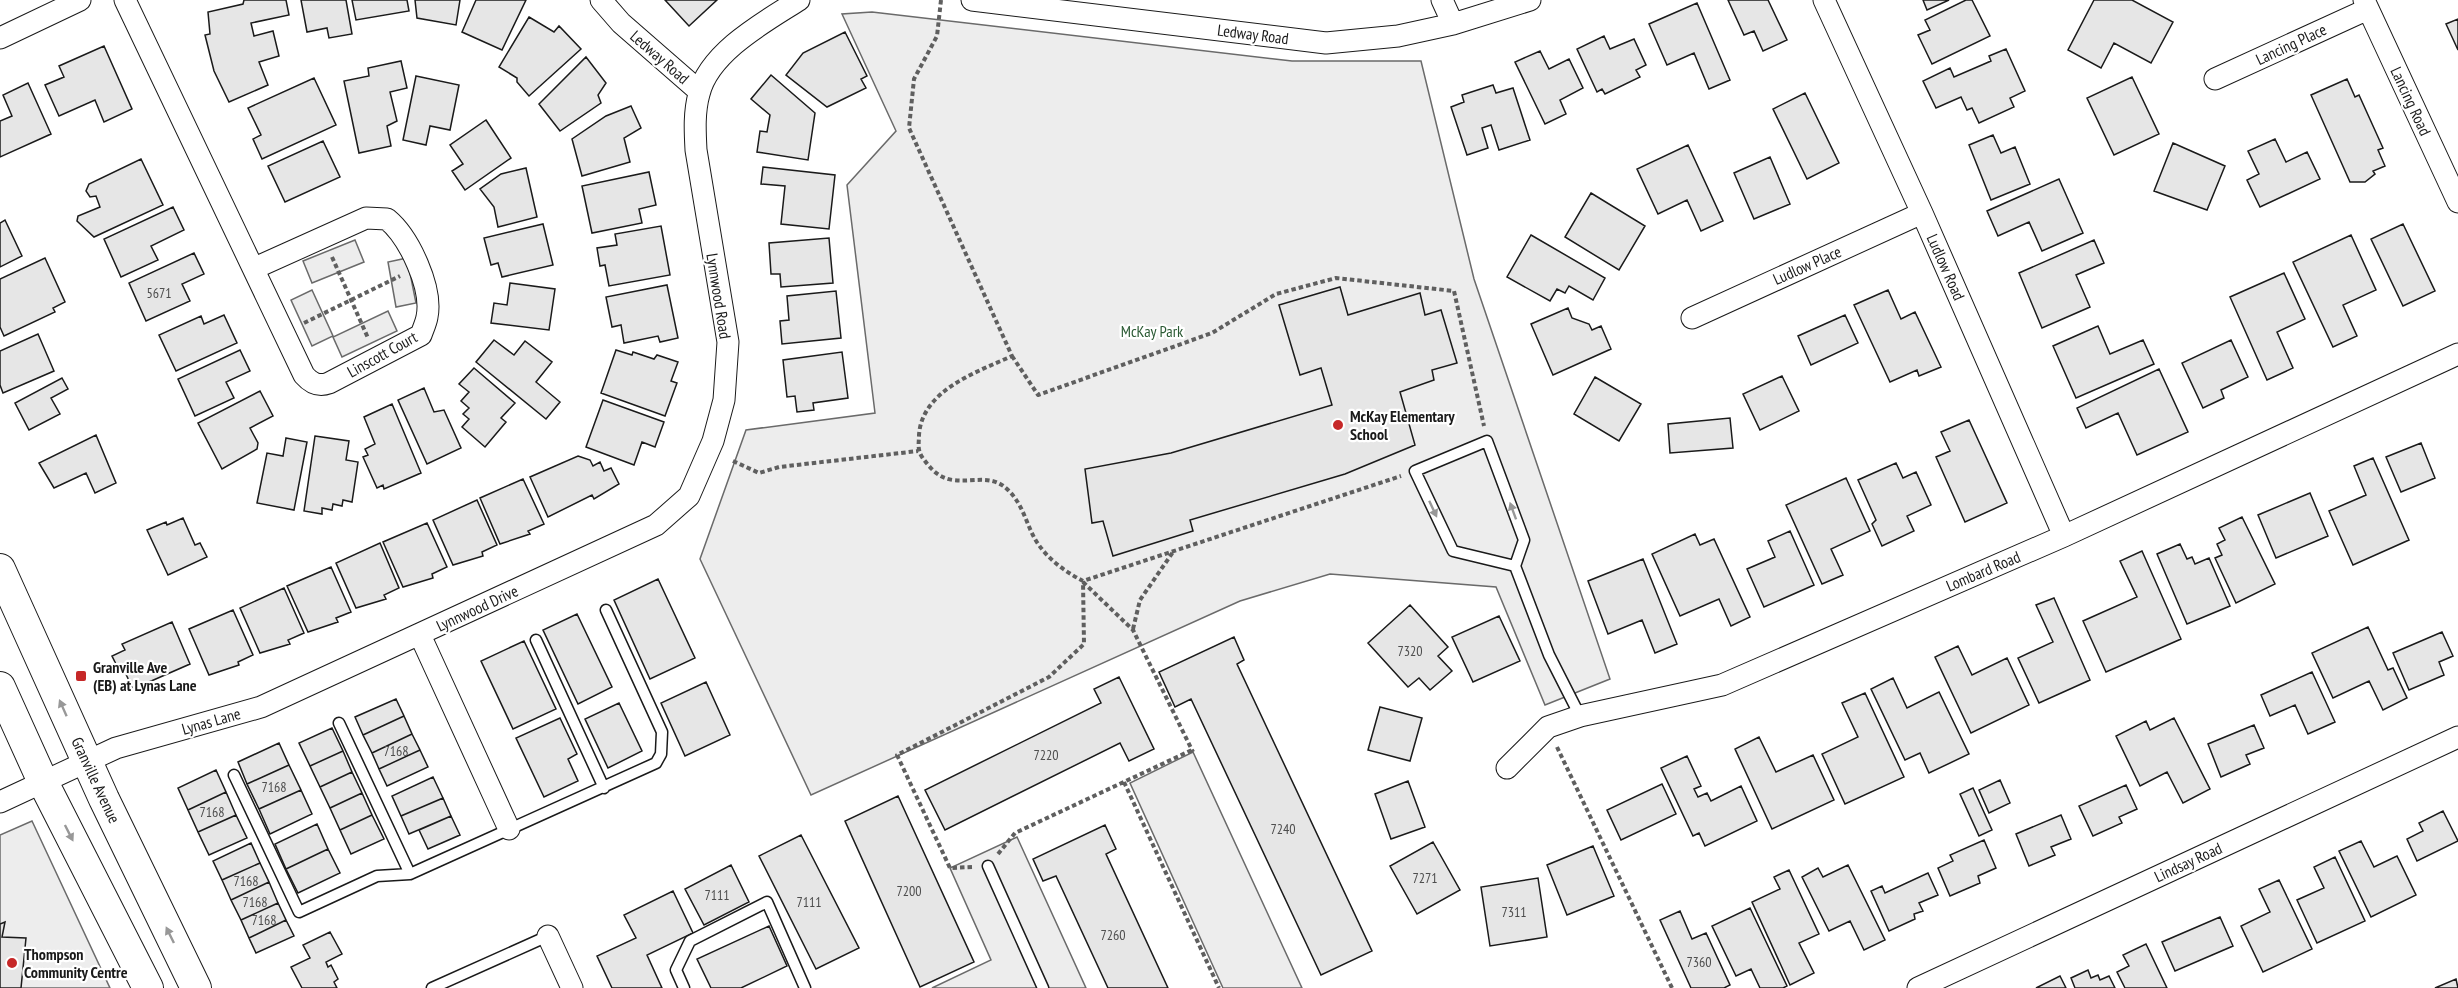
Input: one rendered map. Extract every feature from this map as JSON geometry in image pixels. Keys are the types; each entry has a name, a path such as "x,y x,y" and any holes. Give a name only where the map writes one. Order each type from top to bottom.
{"main road":[{"name":"Granville Avenue","path":"0,569 87,762 196,988"},
{"path":"0,687 43,782 148,988"}],"street":[{"path":"0,38 80,0"},
{"name":"Linscott Court","path":"124,0 255,268 304,375 315,384 329,383 421,335 428,316 427,298 418,267 404,236 387,219 366,218 255,268"},
{"name":"Ledway Road","path":"601,0 621,23 699,91 723,52 764,22 800,0"},
{"name":"Ledway Road","path":"972,0 1086,6 1326,43 1398,36 1453,24 1530,0"},
{"path":"1442,0 1453,24"},
{"name":"Ludlow Road","path":"1824,0 1922,213 2064,536"},
{"name":"Lancing Place","path":"2215,79 2366,4"},
{"name":"Lancing Road","path":"2366,4 2458,202"},
{"name":"Lynnwood Road","path":"689,496 713,441 724,400 728,342 696,150 695,120 699,91"},
{"name":"Ludlow Place","path":"1692,318 1922,213"},
{"name":"Lombard Road","path":"1507,768 1548,727 1580,716 1722,685 2064,536 2458,354"},
{"name":"Lynnwood Drive","path":"509,829 420,635 656,525 689,496"},
{"name":"Lynas Lane","path":"0,802 116,748 261,707 420,635"},
{"name":"Lindsay Road","path":"1918,988 2458,737"},
{"path":"548,936 572,988"}],"lane":[{"path":"1515,566 1452,551 1415,471 1487,441 1524,540 1515,566 1549,655 1580,716"},
{"path":"234,775 299,912 377,876 410,874 604,788 656,763 661,754 662,732 606,610"},
{"path":"536,640 604,788"},
{"path":"339,723 410,874"},
{"path":"988,866 1043,988"},
{"path":"684,988 676,970 690,941 767,902 805,988"},
{"path":"432,988 548,936"}],"path":[{"path":"941,0 938,36 914,79 909,128 1012,356 1038,395 1212,333 1276,294 1336,278 1454,291 1487,441"},
{"path":"323,237 377,358"},
{"path":"285,333 418,267"},
{"path":"1012,356 960,381 931,402 920,427 918,451 932,471 953,480 987,478 1008,490 1026,514 1035,538 1049,558 1067,573 1083,581 1133,630 1193,751 1015,833 988,866 950,868 897,755 1049,677 1084,644 1083,581"},
{"path":"733,461 759,473 779,467 918,451"},
{"path":"1083,581 1415,471"},
{"path":"1133,630 1140,600 1173,552"},
{"path":"1548,727 1672,988"},
{"path":"1125,782 1219,988"}],"shaded area":[{"name":"McKay Park","path":"872,12 1292,61 1421,61 1474,279 1610,679 1545,705 1496,587 1330,574 1240,601 811,795 700,559 746,430 875,413 847,185 896,131 842,14"},
{"path":"355,240 364,262 312,283 303,261"},
{"path":"407,258 416,303 396,307 388,262"},
{"path":"312,290 333,336 312,346 291,300"},
{"path":"388,311 397,331 342,357 333,337"},
{"path":"1193,752 1302,988 1223,988 1130,783"},
{"path":"32,821 110,988 0,988 0,835"},
{"path":"1017,837 1086,988 932,988 991,960 950,868"}],"building":[{"path":"244,0 286,0 289,15 251,23 254,36 273,31 279,56 259,62 268,85 229,102 214,71 205,35 210,34 208,12 243,4"},
{"path":"301,0 346,0 352,34 329,38 327,28 307,32"},
{"path":"352,0 407,0 409,11 356,20"},
{"path":"415,0 460,0 456,25 417,18"},
{"path":"476,0 526,0 502,50 462,32"},
{"path":"665,0 717,0 689,26"},
{"path":"1728,0 1768,0 1787,40 1763,51 1754,31 1744,35"},
{"path":"1923,0 1949,0 1927,10"},
{"path":"1966,0 1972,0 1990,36 1932,64 1918,35 1930,30 1925,20"},
{"path":"2094,0 2132,0 2173,22 2151,63 2114,43 2101,68 2068,50"},
{"path":"1697,3 1730,80 1709,89 1694,53 1667,65 1649,24"},
{"path":"529,17 554,32 559,26 581,49 529,96 517,82 517,78 499,67"},
{"path":"2458,19 2458,50 2446,24"},
{"path":"845,32 867,76 861,79 866,88 827,107 786,75 803,53"},
{"path":"1604,36 1610,49 1634,39 1646,65 1636,70 1640,77 1605,94 1602,89 1597,92 1577,49"},
{"path":"104,46 132,109 104,122 95,100 59,116 45,85 64,77 59,66"},
{"path":"2006,49 2025,91 2010,98 2014,107 1979,123 1972,108 1967,110 1961,97 1936,108 1923,81 1950,68 1954,77 1991,61 1989,56"},
{"path":"1540,51 1549,69 1569,59 1583,88 1560,100 1566,114 1545,124 1515,62"},
{"path":"586,57 606,83 598,95 601,103 560,131 539,104"},
{"path":"401,61 407,88 390,92 397,121 387,126 391,146 359,153 344,81 369,76 368,68"},
{"path":"771,75 815,113 808,160 757,152 760,131 767,132 770,115 751,99"},
{"path":"416,76 459,85 450,130 430,126 426,145 403,140"},
{"path":"2132,77 2159,134 2114,155 2087,98"},
{"path":"314,78 336,125 262,159 253,139 261,135 248,108"},
{"path":"2347,79 2355,97 2359,95 2383,148 2378,150 2385,166 2373,171 2375,174 2365,182 2350,182 2311,95"},
{"path":"28,83 51,134 0,157 0,121 12,116 3,95"},
{"path":"1493,85 1496,93 1513,88 1530,140 1499,150 1491,125 1482,128 1488,148 1467,155 1451,107 1464,102 1462,95"},
{"path":"1805,93 1839,163 1807,179 1773,109"},
{"path":"631,106 641,128 624,138 630,162 582,176 572,139 606,116"},
{"path":"486,120 511,158 465,190 452,171 463,164 450,145"},
{"path":"1993,135 2001,153 2015,147 2030,184 1991,200 1969,145"},
{"path":"2275,139 2286,162 2307,152 2320,179 2260,207 2247,180 2259,174 2248,151"},
{"path":"323,141 340,177 285,202 268,166"},
{"path":"2173,143 2225,166 2207,210 2154,191"},
{"path":"1688,145 1723,221 1701,231 1687,200 1658,214 1637,169"},
{"path":"1770,157 1790,204 1754,219 1734,173"},
{"path":"141,159 163,205 94,237 77,221 78,216 100,207 96,196 90,197 86,191 89,184"},
{"path":"763,167 835,175 829,229 781,224 785,186 761,184"},
{"path":"526,168 537,217 498,227 494,207 480,189 501,174"},
{"path":"649,172 656,205 639,209 642,223 592,233 582,186"},
{"path":"2059,179 2083,233 2042,251 2029,222 1998,236 1987,211"},
{"path":"1591,193 1645,226 1619,270 1565,237"},
{"path":"173,207 184,230 151,246 158,260 121,277 104,239"},
{"path":"5,220 22,256 0,267 0,223"},
{"path":"543,224 553,265 502,277 498,263 491,265 484,238"},
{"path":"2403,224 2435,291 2403,306 2371,239"},
{"path":"661,226 670,275 609,286 605,265 600,266 597,248 617,245 615,234"},
{"path":"1531,235 1605,278 1593,300 1569,286 1565,293 1557,289 1550,301 1507,277"},
{"path":"2351,235 2376,290 2343,305 2357,336 2333,347 2293,262"},
{"path":"829,238 833,283 781,287 780,274 771,274 769,243"},
{"path":"2094,240 2104,263 2076,275 2090,307 2042,328 2019,273"},
{"path":"194,253 204,274 182,284 190,301 146,321 129,283"},
{"path":"45,258 65,302 53,308 55,312 4,336 0,327 0,279"},
{"path":"2284,273 2305,319 2277,332 2293,368 2267,380 2230,297"},
{"path":"510,283 555,289 549,330 491,323 494,303 507,305"},
{"path":"667,285 678,338 660,342 658,336 624,343 621,325 612,327 606,297"},
{"name":"McKay Elementary School","path":"1340,287 1348,315 1420,293 1425,315 1441,310 1457,363 1432,370 1434,380 1400,392 1415,445 1345,474 1190,520 1193,531 1113,556 1103,521 1092,523 1085,469 1171,453 1332,405 1321,368 1300,375 1279,305"},
{"path":"1888,290 1901,319 1915,312 1941,367 1919,376 1917,370 1890,382 1854,305"},
{"path":"836,291 841,338 782,344 780,321 789,320 787,296"},
{"path":"1568,308 1572,318 1589,324 1592,330 1601,326 1611,349 1553,375 1531,324"},
{"path":"224,315 237,343 176,371 159,335 201,316 204,324"},
{"path":"1845,315 1858,343 1811,365 1798,336"},
{"path":"2098,326 2110,354 2143,340 2154,364 2076,398 2053,346"},
{"path":"38,334 54,371 3,393 0,385 0,351"},
{"path":"494,340 514,355 525,341 552,362 536,382 560,402 546,419 476,362"},
{"path":"2231,340 2248,377 2221,390 2224,398 2203,408 2182,363"},
{"path":"240,350 250,371 226,382 234,398 195,416 178,379"},
{"path":"616,350 632,355 633,352 654,359 657,355 678,362 671,381 677,383 665,416 601,393"},
{"path":"842,352 848,398 813,403 814,410 797,412 795,396 787,397 783,360"},
{"path":"474,368 515,403 501,418 506,422 485,447 462,427 469,419 463,414 469,408 461,401 469,392 459,384"},
{"path":"2159,369 2188,432 2137,455 2118,413 2086,428 2077,408"},
{"path":"1782,376 1799,411 1760,430 1743,394"},
{"path":"1595,377 1641,404 1619,441 1574,414"},
{"path":"62,378 68,389 51,398 60,414 29,430 15,403"},
{"path":"424,388 434,412 444,410 461,448 427,464 398,400"},
{"path":"260,391 273,416 250,428 258,443 257,449 222,469 198,423"},
{"path":"603,400 664,422 655,447 642,442 634,465 586,447"},
{"path":"392,404 421,473 384,489 383,485 377,488 363,457 368,455 365,449 375,444 364,417"},
{"path":"1730,418 1733,448 1670,453 1668,424"},
{"path":"1969,420 2007,503 1965,522 1936,457 1950,451 1941,432"},
{"path":"96,435 116,483 95,493 86,473 54,488 39,463"},
{"path":"315,436 349,441 346,460 358,462 352,502 343,500 342,506 333,504 332,510 322,508 322,514 304,511"},
{"path":"286,438 307,442 294,510 257,503 267,453 283,456"},
{"path":"2421,443 2435,478 2401,492 2386,457"},
{"path":"578,456 590,460 593,466 600,462 604,471 611,468 619,484 594,499 592,495 548,517 530,477"},
{"path":"2373,458 2409,540 2353,565 2329,511 2366,495 2354,466"},
{"path":"1896,463 1903,478 1916,472 1931,505 1907,516 1914,531 1882,546 1872,524 1876,520 1858,480"},
{"path":"1846,478 1870,531 1831,549 1843,575 1822,584 1786,505"},
{"path":"523,479 544,524 528,531 530,534 500,544 480,498"},
{"path":"2310,493 2328,536 2276,558 2258,515"},
{"path":"477,500 497,545 482,552 483,556 453,565 433,520"},
{"path":"2242,517 2275,584 2236,603 2215,558 2222,555 2217,544 2225,540 2219,528"},
{"path":"183,518 195,545 200,543 207,557 168,575 147,530"},
{"path":"427,523 447,567 432,574 433,578 403,587 383,542"},
{"path":"1790,531 1814,585 1764,607 1747,569 1775,557 1768,541"},
{"path":"1695,534 1700,545 1714,539 1750,617 1731,626 1719,599 1680,616 1652,554"},
{"path":"380,543 399,588 384,595 386,599 356,608 336,563"},
{"path":"2180,544 2187,559 2192,557 2195,564 2209,558 2230,606 2187,624 2157,554"},
{"path":"2142,551 2181,639 2106,672 2083,621 2137,597 2120,561"},
{"path":"1643,559 1677,644 1655,653 1642,620 1608,634 1588,581"},
{"path":"331,567 351,612 336,618 338,622 308,632 287,586"},
{"path":"658,579 695,658 650,679 614,600"},
{"path":"284,588 304,633 288,640 290,644 260,653 240,608"},
{"path":"2054,598 2090,680 2039,703 2018,658 2053,642 2036,605"},
{"path":"1410,605 1448,647 1438,656 1452,671 1430,690 1419,678 1408,687 1368,643"},
{"path":"233,610 253,655 238,662 239,665 209,675 189,629"},
{"path":"577,614 612,687 578,704 543,630"},
{"path":"1499,616 1520,661 1473,682 1452,637"},
{"path":"172,622 190,664 133,689 123,668 119,670 112,656 125,650 122,644"},
{"path":"2368,627 2388,670 2393,668 2407,698 2383,710 2369,681 2333,698 2312,653"},
{"path":"2442,632 2453,656 2439,662 2444,675 2409,690 2393,653"},
{"path":"1234,637 1244,660 1237,664 1372,951 1321,975 1191,699 1175,707 1159,672"},
{"path":"524,641 556,709 513,729 481,661"},
{"path":"1958,646 1972,675 2007,658 2029,705 1971,733 1935,657"},
{"path":"2312,672 2335,722 2308,734 2295,705 2270,716 2261,695"},
{"path":"1119,677 1154,749 1129,761 1120,743 945,830 925,790 1101,703 1094,689"},
{"path":"1893,678 1907,708 1939,692 1969,754 1929,773 1920,753 1905,760 1871,689"},
{"path":"706,682 730,735 685,756 661,703"},
{"path":"1865,693 1904,777 1845,804 1822,754 1858,737 1842,703"},
{"path":"396,699 404,716 363,735 355,717"},
{"path":"619,703 642,751 608,768 585,719"},
{"path":"1380,707 1422,718 1410,761 1368,750"},
{"path":"404,716 412,734 372,753 363,735"},
{"path":"560,718 577,754 568,759 578,781 544,797 516,738"},
{"path":"2174,718 2210,789 2183,803 2167,772 2140,786 2116,736 2146,721 2150,730"},
{"path":"2254,725 2264,748 2246,755 2250,764 2221,777 2208,744"},
{"path":"332,728 343,751 310,766 299,743"},
{"path":"412,734 420,750 379,769 372,753"},
{"path":"1759,737 1776,772 1813,755 1834,800 1772,829 1735,749"},
{"path":"279,743 289,765 247,784 238,762"},
{"path":"420,750 428,767 387,786 379,769"},
{"path":"343,751 352,772 320,787 310,766"},
{"path":"1687,756 1701,786 1694,789 1698,797 1707,793 1711,801 1741,786 1757,821 1705,846 1699,833 1693,836 1661,768"},
{"path":"289,765 301,790 259,809 247,784"},
{"path":"216,770 226,792 188,810 178,788"},
{"path":"352,772 362,793 330,808 320,787"},
{"path":"433,777 443,798 401,816 392,796"},
{"path":"2000,780 2010,803 1989,813 1979,790"},
{"path":"1408,781 1425,827 1391,839 1375,794"},
{"path":"1662,784 1676,814 1621,840 1607,810"},
{"path":"2126,785 2137,809 2119,817 2122,823 2093,836 2079,806"},
{"path":"1973,788 1992,830 1979,836 1960,794"},
{"path":"301,790 312,814 270,834 259,809"},
{"path":"226,792 236,815 198,832 188,810"},
{"path":"362,793 372,815 340,830 330,808"},
{"path":"898,796 974,962 920,987 845,821"},
{"path":"443,798 451,816 409,834 401,816"},
{"path":"2443,811 2458,841 2417,861 2407,839 2423,831 2419,823"},
{"path":"236,815 247,838 209,855 198,832"},
{"path":"372,815 384,839 351,854 340,830"},
{"path":"2061,815 2071,839 2051,847 2055,855 2029,866 2016,834"},
{"path":"451,816 460,835 428,849 419,830"},
{"path":"317,824 328,849 286,869 275,844"},
{"path":"1105,825 1116,849 1106,854 1168,988 1108,988 1056,876 1043,881 1033,859"},
{"path":"801,835 859,948 816,969 759,856"},
{"path":"1984,840 1996,868 1978,876 1980,883 1950,896 1938,868 1953,861 1950,855"},
{"path":"2361,841 2374,867 2397,856 2416,895 2371,917 2339,851"},
{"path":"1433,842 1460,890 1417,914 1390,866"},
{"path":"251,843 260,863 222,880 213,861"},
{"path":"1593,846 1614,896 1567,915 1547,865"},
{"path":"328,849 340,873 298,893 286,869"},
{"path":"2335,857 2365,921 2317,943 2297,900 2324,888 2314,867"},
{"path":"260,863 269,882 231,900 222,880"},
{"path":"731,865 749,902 704,925 685,889"},
{"path":"1848,865 1885,940 1864,950 1850,921 1829,931 1802,877 1818,868 1823,877"},
{"path":"1789,870 1819,934 1799,943 1814,973 1790,985 1752,902 1780,889 1774,877"},
{"path":"1928,873 1938,895 1919,903 1923,911 1914,914 1915,919 1889,931 1871,891 1882,886 1885,893"},
{"path":"1538,878 1547,937 1490,946 1481,887"},
{"path":"2279,880 2312,949 2263,972 2241,926 2270,912 2259,889"},
{"path":"269,882 278,903 241,920 231,900"},
{"path":"673,891 693,933 647,955 662,988 612,988 597,956 636,938 624,915"},
{"path":"278,903 286,920 249,938 241,920"},
{"path":"1750,908 1787,986 1783,988 1760,988 1751,969 1736,976 1712,926"},
{"path":"1680,911 1692,939 1706,933 1730,985 1724,988 1691,988 1660,920"},
{"path":"2220,917 2233,946 2175,971 2162,942"},
{"path":"286,920 294,936 256,953 249,938"},
{"name":"Thompson Community Centre","path":"5,922 2,937 26,938 21,988 0,988 0,924"},
{"path":"769,926 787,966 741,988 711,988 697,959"},
{"path":"330,932 342,954 326,962 328,967 331,965 338,979 334,982 337,988 302,988 291,967 310,958 303,945"},
{"path":"2146,944 2167,988 2125,988 2117,972 2129,966 2123,955"},
{"path":"2088,970 2091,978 2098,975 2100,980 2109,976 2115,988 2075,988 2071,978"},
{"path":"2060,976 2066,988 2036,988"},
{"path":"2456,979 2458,988 2435,988"}],"place":[{"name":"McKay Elementary School","path":"1338,425"},
{"name":"Granville Ave (EB) at Lynas Lane","path":"81,676"},
{"name":"Thompson Community Centre","path":"12,963"}]}
